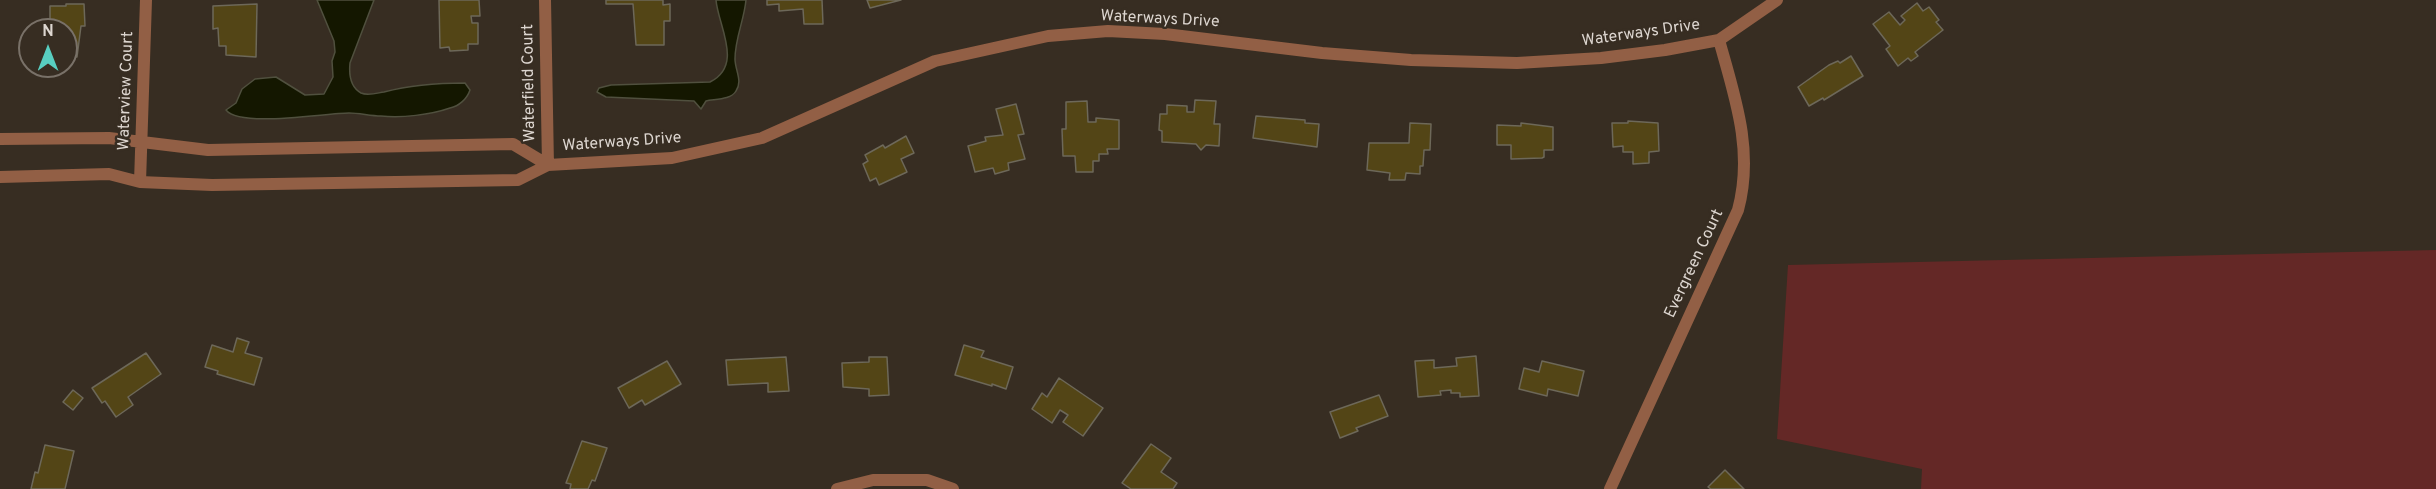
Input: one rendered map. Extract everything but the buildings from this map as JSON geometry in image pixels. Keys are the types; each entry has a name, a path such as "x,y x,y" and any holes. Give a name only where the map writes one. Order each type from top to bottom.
{"street":[{"name":"Waterview Court","path":"140,182 146,0"},
{"name":"Waterfield Court","path":"545,0 548,165"},
{"name":"Waterways Drive","path":"0,177 109,174 140,182 212,185 518,180 548,165 672,158 762,138 935,60 1048,36 1108,31 1173,34 1322,52 1483,63 1601,58 1719,40 1777,0"},
{"name":"Evergreen Court","path":"1610,489 1738,210 1742,194 1745,162 1740,115 1719,40"},
{"name":"Waterways Drive","path":"0,139 110,138 208,150 513,144 548,165"},
{"path":"837,489 873,480 927,480 953,489"}],"shaded area":[{"path":"317,0 374,0 350,63 352,84 361,93 372,94 424,85 465,83 470,90 467,96 453,107 407,116 389,117 349,113 265,119 234,115 226,110 236,103 242,89 255,79 276,77 305,95 324,94 333,77 332,61 335,52 334,41"},
{"path":"716,0 746,0 735,51 739,83 734,94 727,98 706,101 701,109 694,101 606,97 597,92 599,88 611,85 710,82 720,75 726,66 727,55"},
{"path":"2436,250 2436,489 1921,489 1922,469 1777,439 1788,265"}]}
